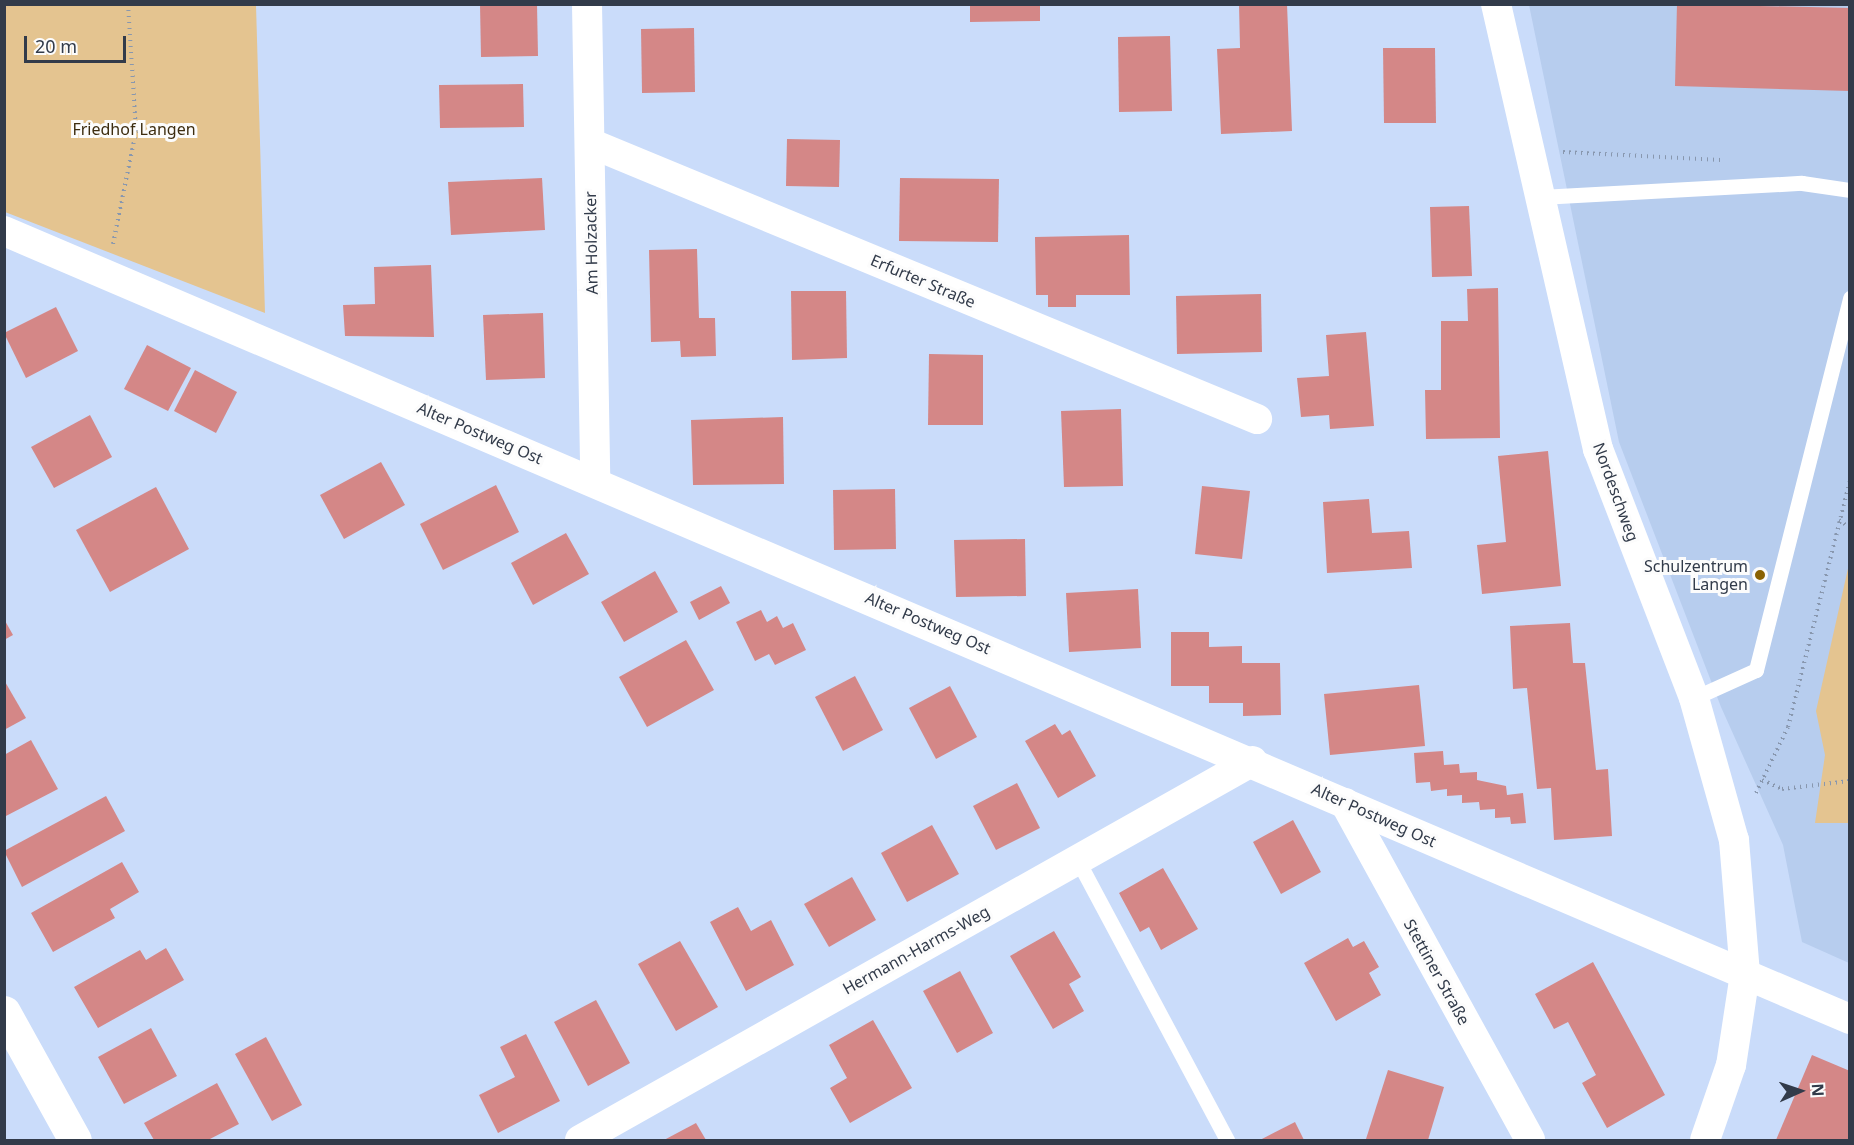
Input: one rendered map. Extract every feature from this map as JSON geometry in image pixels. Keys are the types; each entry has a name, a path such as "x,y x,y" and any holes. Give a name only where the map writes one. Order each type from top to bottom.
{"main road":[{"path":"4,1012 75,1140"}],"street":[{"name":"Am Holzacker","path":"587,4 595,482"},
{"name":"Nordeschweg","path":"1496,4 1598,449 1694,698 1734,840 1745,974"},
{"name":"Erfurter Straße","path":"590,142 1257,419"},
{"name":"Alter Postweg Ost","path":"4,231 1253,760 1345,803 1850,1019"},
{"name":"Hermann-Harms-Weg","path":"580,1140 1253,760"},
{"name":"Stettiner Straße","path":"1345,803 1530,1140"},
{"path":"1705,1140 1731,1065 1745,974"}],"lane":[{"path":"1540,197 1802,183 1850,190"},
{"path":"1694,698 1756,670 1850,298"},
{"path":"1077,859 1227,1140"}],"path":[{"path":"104,273 123,211 136,131 128,4"},
{"path":"1530,150 1731,160"},
{"path":"1734,840 1788,727 1850,480"},
{"path":"1839,520 1850,528"},
{"path":"1762,780 1782,789 1850,781"}],"shaded area":[{"name":"Schulzentrum Langen","path":"1529,5 1849,5 1849,963 1802,942 1783,845 1721,707 1619,442"}],"green space":[{"name":"Friedhof Langen","path":"4,5 256,5 265,313 5,212"},
{"path":"1849,564 1849,823 1815,823 1825,755 1816,711"}],"building":[{"path":"480,4 537,4 538,56 481,57"},
{"path":"970,4 1040,4 1040,21 970,22"},
{"path":"1239,4 1287,4 1292,131 1221,134 1217,49 1240,48"},
{"path":"1677,4 1850,8 1850,91 1675,86"},
{"path":"694,28 695,92 642,93 641,29"},
{"path":"1170,36 1172,111 1119,112 1118,37"},
{"path":"1383,48 1435,48 1436,123 1384,123"},
{"path":"523,84 524,127 440,128 439,85"},
{"path":"787,139 840,140 839,187 786,186"},
{"path":"542,178 545,230 451,235 448,182"},
{"path":"900,178 999,179 998,242 899,241"},
{"path":"1469,206 1472,276 1432,277 1430,207"},
{"path":"1129,235 1130,295 1076,295 1076,307 1048,307 1048,295 1036,295 1035,237"},
{"path":"697,249 699,318 715,318 716,356 681,357 680,341 651,342 649,250"},
{"path":"431,265 434,337 345,336 343,305 375,304 374,267"},
{"path":"1498,288 1500,438 1426,439 1425,390 1441,390 1441,321 1468,321 1467,289"},
{"path":"791,291 846,291 847,358 792,360"},
{"path":"1261,294 1262,352 1177,354 1176,296"},
{"path":"56,307 78,351 26,378 4,333"},
{"path":"543,313 545,378 486,380 483,315"},
{"path":"1366,332 1374,426 1330,429 1329,415 1301,417 1297,378 1329,376 1326,335"},
{"path":"147,345 191,368 168,411 124,389"},
{"path":"929,354 983,355 983,425 928,425"},
{"path":"195,370 237,392 216,433 174,411"},
{"path":"1121,409 1123,486 1064,487 1061,411"},
{"path":"90,415 112,457 54,488 31,447"},
{"path":"783,417 784,484 693,485 691,420"},
{"path":"1548,451 1561,586 1482,594 1477,545 1506,542 1498,456"},
{"path":"381,462 405,505 344,539 320,495"},
{"path":"496,485 519,532 443,570 420,524"},
{"path":"1202,486 1250,491 1242,559 1195,554"},
{"path":"156,487 189,549 110,592 76,530"},
{"path":"895,489 896,549 834,550 833,490"},
{"path":"1369,499 1372,533 1409,531 1412,568 1327,573 1323,502"},
{"path":"566,533 589,574 533,605 511,563"},
{"path":"1025,539 1026,596 956,597 954,540"},
{"path":"655,571 678,612 624,642 601,602"},
{"path":"721,586 730,603 699,620 690,602"},
{"path":"1138,589 1141,648 1069,652 1066,593"},
{"path":"761,610 767,622 777,616 783,628 793,623 806,650 775,665 769,654 755,661 736,622"},
{"path":"4,619 13,635 4,640"},
{"path":"1570,623 1573,663 1585,663 1596,770 1608,769 1612,836 1554,840 1551,788 1537,789 1527,688 1513,689 1510,626"},
{"path":"1171,632 1209,632 1209,647 1242,646 1242,663 1280,663 1281,715 1243,716 1243,703 1209,703 1209,686 1171,686"},
{"path":"686,640 714,690 647,727 619,677"},
{"path":"855,676 883,730 843,751 815,697"},
{"path":"4,680 26,718 4,730"},
{"path":"1419,685 1425,746 1330,755 1324,694"},
{"path":"950,686 977,737 936,759 909,708"},
{"path":"1055,724 1062,735 1070,730 1096,776 1058,798 1025,741"},
{"path":"31,740 58,789 4,817 4,755"},
{"path":"1443,751 1444,765 1459,764 1460,773 1477,772 1477,780 1506,786 1507,795 1523,793 1526,823 1511,824 1510,817 1495,818 1495,809 1480,810 1479,802 1462,803 1462,795 1447,796 1447,789 1431,791 1430,782 1416,783 1414,753"},
{"path":"1017,783 1040,828 996,850 973,806"},
{"path":"106,796 125,831 22,887 4,851"},
{"path":"1293,820 1321,872 1281,894 1253,842"},
{"path":"932,825 959,874 907,902 881,853"},
{"path":"122,862 139,892 110,909 115,918 53,952 31,913"},
{"path":"1163,868 1198,929 1161,950 1149,927 1140,932 1119,893"},
{"path":"852,877 876,920 829,947 804,904"},
{"path":"738,907 751,931 771,920 794,965 746,991 710,922"},
{"path":"1054,931 1081,977 1069,984 1084,1011 1053,1029 1010,956"},
{"path":"1348,938 1353,947 1364,941 1379,967 1369,973 1381,995 1336,1021 1304,963"},
{"path":"680,941 718,1007 676,1031 638,964"},
{"path":"166,948 184,980 98,1028 74,987 140,950 146,960"},
{"path":"1593,962 1665,1095 1607,1128 1582,1083 1596,1075 1568,1022 1554,1029 1535,994"},
{"path":"960,971 993,1033 957,1053 923,991"},
{"path":"596,1000 630,1063 588,1086 554,1022"},
{"path":"873,1020 912,1088 850,1123 830,1088 847,1078 829,1045"},
{"path":"151,1028 177,1076 124,1104 98,1057"},
{"path":"526,1034 560,1101 498,1133 479,1095 515,1077 500,1047"},
{"path":"266,1037 302,1105 272,1121 235,1054"},
{"path":"1812,1055 1850,1071 1848,1140 1776,1140"},
{"path":"1388,1070 1444,1087 1428,1140 1366,1139"},
{"path":"217,1083 239,1124 208,1140 154,1140 144,1123"},
{"path":"1295,1122 1304,1140 1260,1140"},
{"path":"696,1123 706,1140 664,1140"}],"place":[{"name":"Schulzentrum Langen","path":"1760,575"}]}
